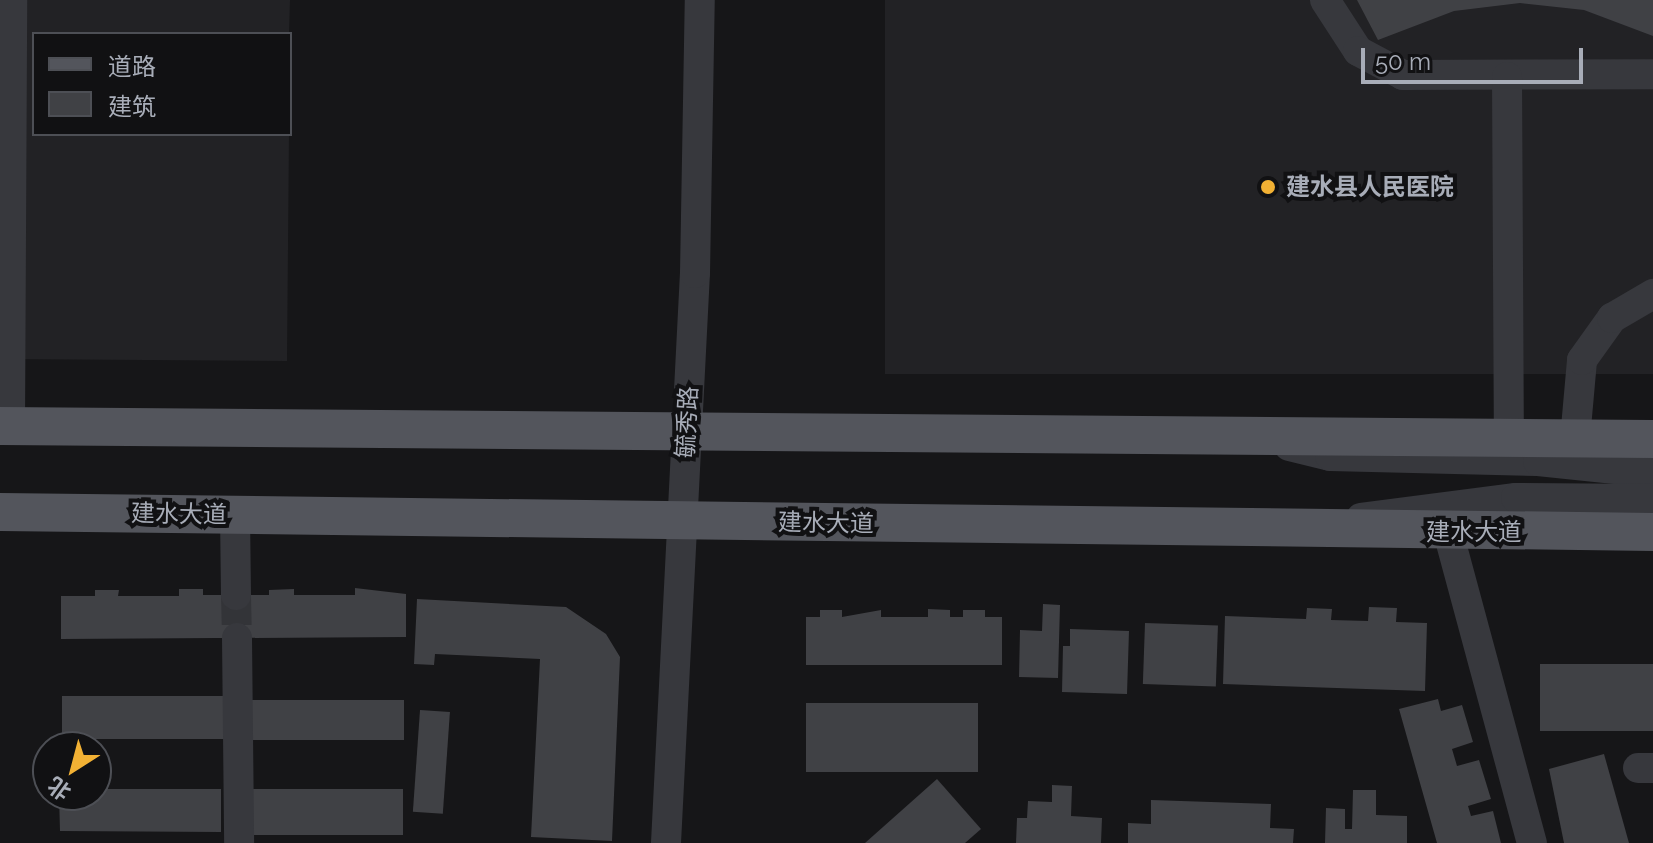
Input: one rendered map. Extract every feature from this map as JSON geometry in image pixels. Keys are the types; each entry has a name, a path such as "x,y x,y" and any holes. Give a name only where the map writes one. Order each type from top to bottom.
{"main road":[{"path":"5,426 1653,439"},
{"name":"建水大道","path":"0,512 1448,532 1653,532"}],"street":[{"path":"5,426 12,0"},
{"name":"毓秀路","path":"666,843 687,431 700,0"},
{"path":"1325,0 1358,51 1384,68 1425,78 1653,74"},
{"path":"1507,77 1509,439"},
{"path":"1575,439 1582,360 1612,318 1653,294"},
{"path":"1612,318 1653,318"},
{"path":"1246,436 1330,456 1538,461 1653,473"},
{"path":"1303,530 1412,508 1516,498 1653,499"},
{"path":"235,514 236,595"},
{"path":"1448,532 1532,843"},
{"path":"237,638 239,843"}],"shaded area":[{"path":"0,0 290,0 289,32 32,32 32,136 289,136 287,361 0,359"},
{"name":"建水县人民医院","path":"885,0 1653,0 1653,374 885,374"}],"building":[{"path":"1357,0 1653,0 1653,36 1584,10 1520,3 1454,11 1378,40"},
{"path":"355,588 406,594 406,637 61,639 61,596 95,596 95,590 119,590 118,596 179,596 179,589 203,589 203,595 269,595 269,590 294,589 294,595 355,595"},
{"path":"417,599 566,607 606,634 620,657 612,841 531,837 540,659 435,654 434,665 414,664"},
{"path":"1043,604 1060,605 1058,678 1019,677 1020,630 1042,631"},
{"path":"1369,607 1397,608 1396,622 1427,623 1425,691 1223,684 1225,616 1306,619 1307,608 1332,609 1331,620 1368,621"},
{"path":"928,609 950,610 950,617 963,617 963,610 985,610 985,617 1002,617 1002,665 806,665 806,617 820,617 820,610 842,610 842,617 881,610 881,617 928,617"},
{"path":"1145,623 1218,626 1216,687 1143,684"},
{"path":"1070,629 1129,631 1127,694 1062,692 1063,646 1070,646"},
{"path":"1540,664 1653,664 1653,731 1540,731"},
{"path":"62,696 224,696 224,739 112,739 112,731 62,731"},
{"path":"1438,699 1441,711 1462,705 1473,742 1452,749 1457,766 1479,760 1491,799 1468,806 1471,816 1493,811 1501,843 1437,843 1399,709"},
{"path":"248,700 404,700 404,740 248,740"},
{"path":"806,703 978,703 978,772 806,772"},
{"path":"420,710 450,712 443,814 413,812"},
{"path":"1604,754 1629,843 1564,843 1549,769"},
{"path":"937,779 981,829 965,843 865,843"},
{"path":"1052,785 1072,786 1071,816 1102,818 1101,843 1016,843 1017,818 1027,818 1028,801 1052,802"},
{"path":"112,789 221,789 221,832 60,831 59,811 112,811"},
{"path":"248,789 403,789 403,835 248,835"},
{"path":"1353,790 1376,790 1376,815 1407,816 1407,843 1325,843 1326,808 1345,809 1345,829 1352,829"},
{"path":"1151,800 1271,804 1270,828 1294,829 1293,843 1128,843 1128,823 1151,824"}],"tunnel":[{"path":"236,595 237,638"}],"place":[{"name":"建水县人民医院","path":"1268,187"}]}
